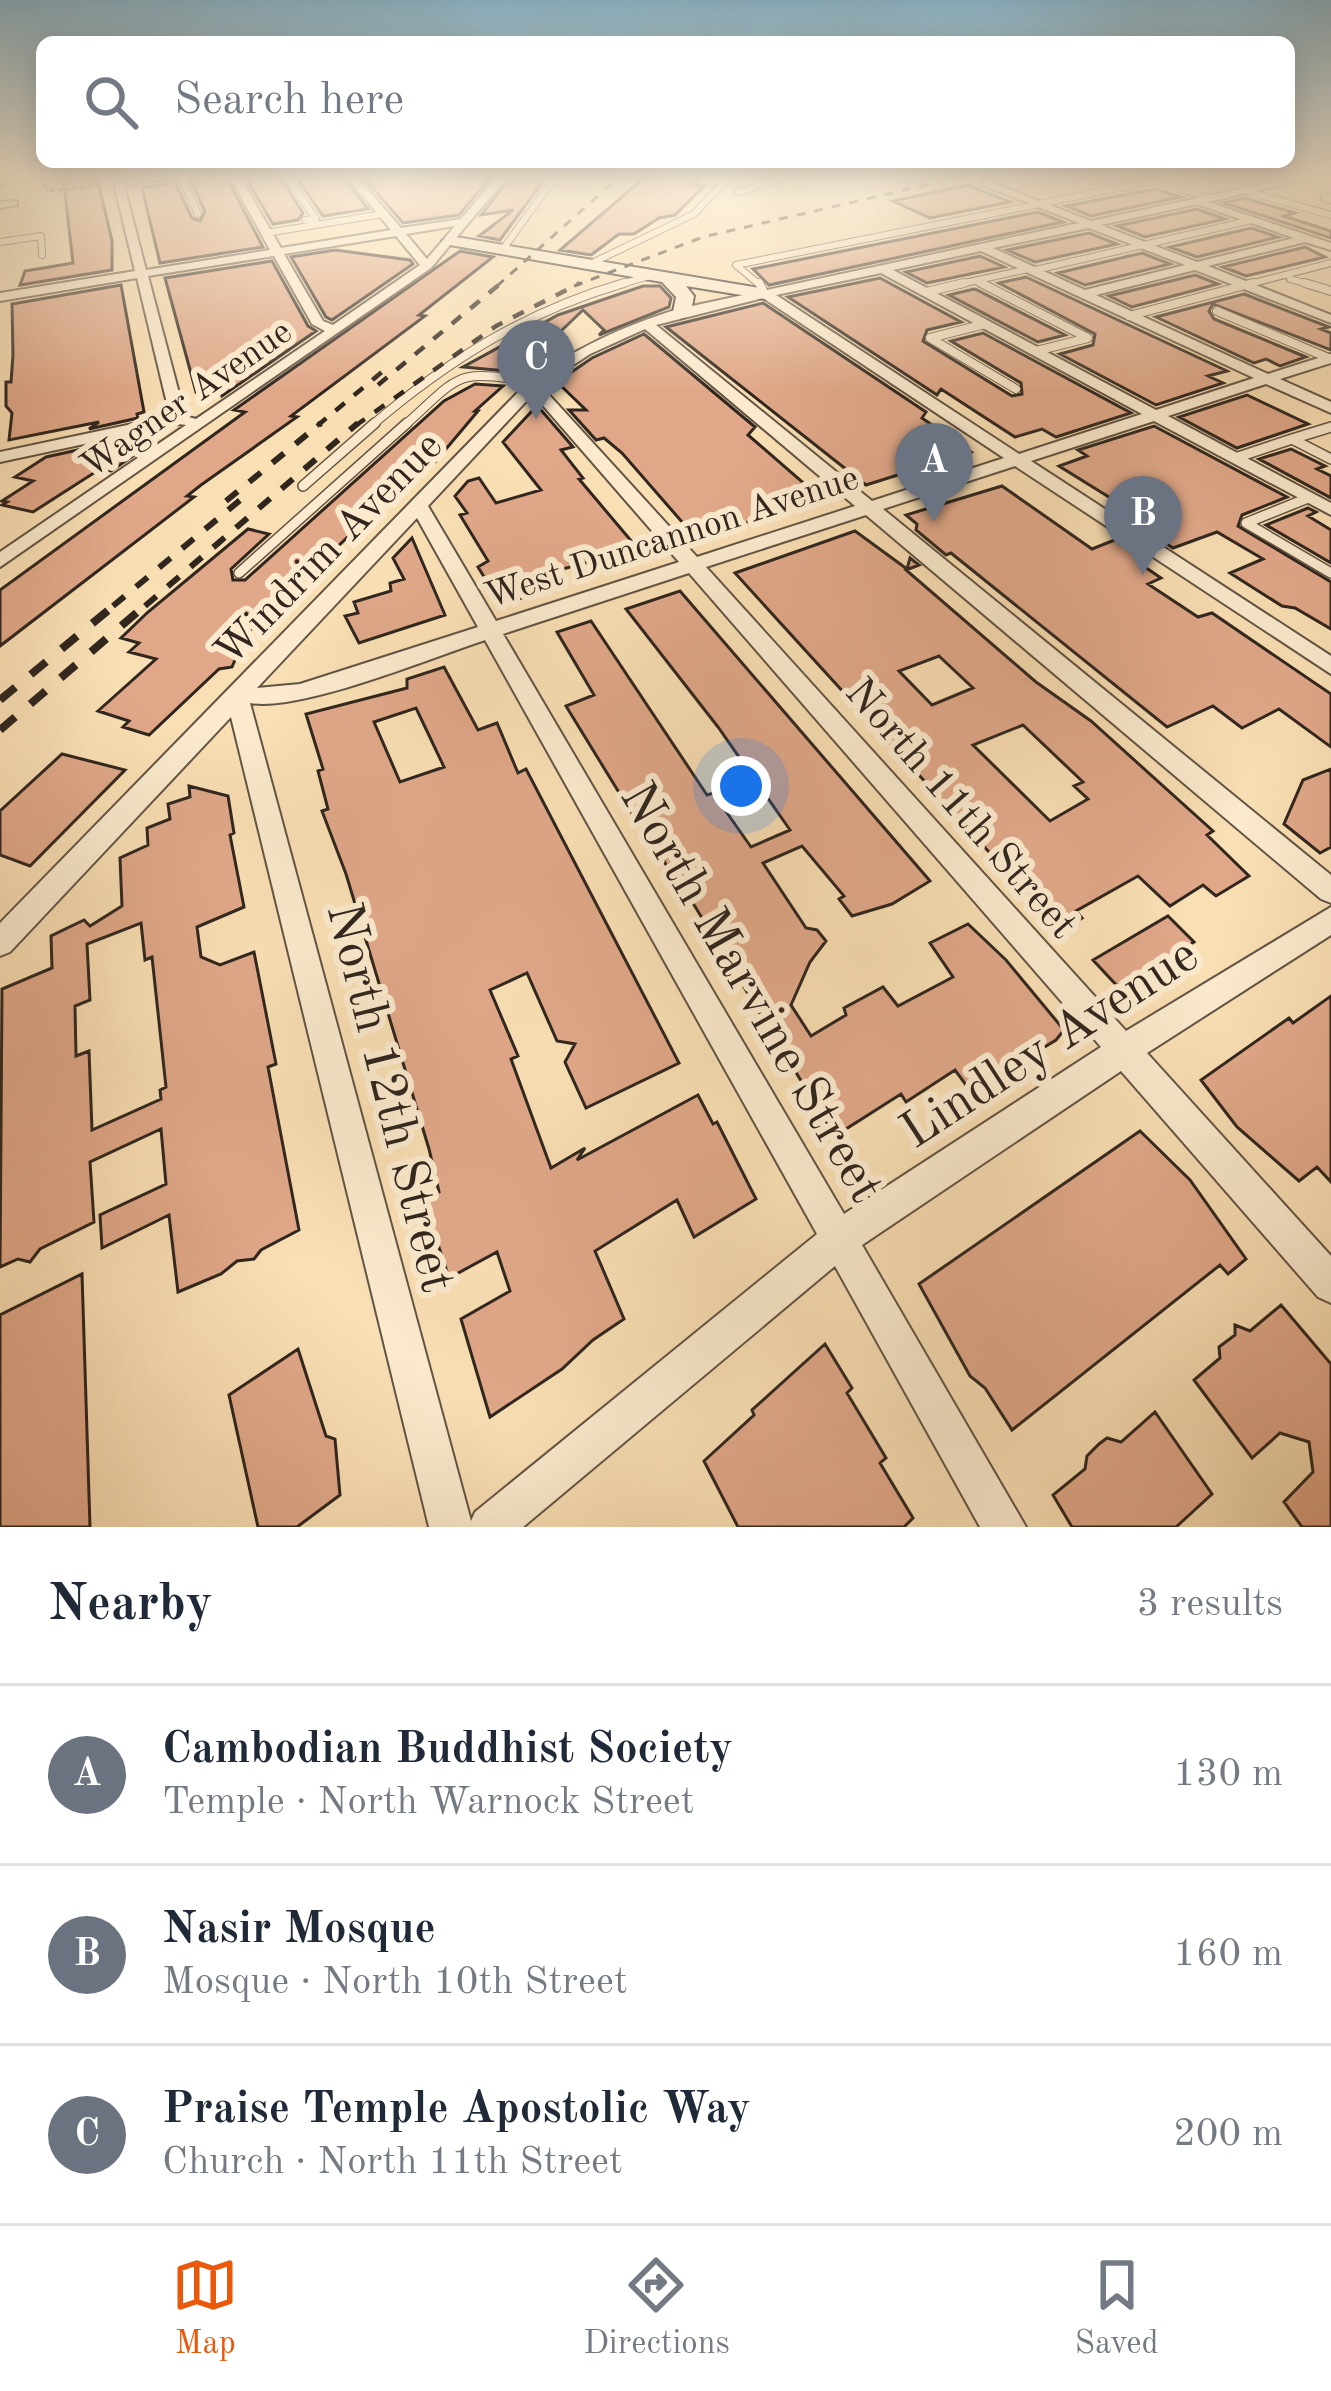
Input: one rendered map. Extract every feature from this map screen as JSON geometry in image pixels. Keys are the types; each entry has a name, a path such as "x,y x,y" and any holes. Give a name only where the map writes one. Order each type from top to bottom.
{"street":[{"path":"135,248 178,419"},
{"path":"275,248 318,324 335,329"},
{"path":"0,297 300,248"},
{"path":"415,248 429,264 503,249"},
{"name":"Wagner Avenue","path":"0,561 429,264 443,248"},
{"path":"498,248 765,293 1331,666"},
{"name":"Windrim Avenue","path":"0,943 534,384 601,340 682,312 980,248"},
{"path":"982,248 1331,408"},
{"path":"1150,248 1331,319"},
{"path":"1082,295 1266,248"},
{"path":"883,268 1331,510"},
{"path":"660,276 685,296 682,312"},
{"path":"646,323 1331,891"},
{"name":"West Duncannon Avenue","path":"236,693 266,698 301,692 1331,358"},
{"name":"North 11th Street","path":"534,384 1331,1284"},
{"path":"0,457 178,419 199,423"},
{"name":"North Marvine Street","path":"418,504 1004,1527"},
{"name":"North 12th Street","path":"236,693 452,1527"},
{"name":"Lindley Avenue","path":"490,1527 839,1239 1331,920"}],"lane":[{"path":"42,248 42,255"},
{"path":"590,264 623,248"},
{"path":"765,293 736,266 822,248"},
{"path":"926,292 1127,248"},
{"path":"1250,287 1331,263"},
{"path":"303,486 397,402 482,342 559,303 660,276"},
{"path":"1129,316 1295,278 1331,291"},
{"path":"976,281 1088,338 1036,351"},
{"path":"1217,311 1331,358"},
{"path":"985,324 930,338 1016,389"},
{"path":"239,574 461,375 474,372 534,384"},
{"path":"1235,458 1331,427"},
{"path":"1292,439 1331,459"},
{"path":"1308,498 1246,523 1331,573"}],"building":[{"path":"71,248 112,248 112,270 20,285 25,271 73,263"},
{"path":"156,248 255,248 160,263"},
{"path":"562,248 600,248 591,255"},
{"path":"857,248 940,248 769,285 753,269"},
{"path":"1015,248 1098,248 1035,262 1007,250"},
{"path":"1173,248 1232,248 1197,257"},
{"path":"1300,248 1325,257 1246,276 1223,267"},
{"path":"335,250 413,264 332,320 291,257"},
{"path":"460,251 493,257 419,315 425,316 291,416 297,417 201,485 187,496 194,497 0,646 0,590 245,412 234,410"},
{"path":"1142,253 1170,264 1085,285 1058,273"},
{"path":"980,256 1004,267 927,283 906,272"},
{"path":"272,261 308,326 316,331 222,396 219,387 196,392 165,278"},
{"path":"1195,275 1218,284 1132,307 1109,296"},
{"path":"1026,277 1227,371 1208,376 1223,383 1156,405 1060,354 1093,345 1095,334 999,283"},
{"path":"880,278 961,322 927,330 923,341 1012,396 1022,394 1021,383 951,341 983,333 1131,413 1056,437 1042,429 1015,437 941,389 937,395 788,297"},
{"path":"121,285 144,412 138,418 89,429 99,422 9,440 12,413 6,406 6,382 11,382 12,304"},
{"path":"643,286 660,286 671,298 669,307 599,335 604,330 583,310 518,372 463,367 558,315"},
{"path":"974,289 1065,335 1038,342 949,295"},
{"path":"1244,294 1329,327 1321,329 1331,333 1331,350 1213,304 1209,311 1214,319 1306,357 1280,366 1266,359 1254,363 1156,317"},
{"path":"763,303 926,412 922,418 971,452 866,485 666,327"},
{"path":"644,334 755,427 748,435 822,499 696,538 622,453 604,438 596,440 569,410 586,410 557,382 592,358"},
{"path":"475,384 503,386 475,411 435,462 428,460 236,644 241,646 232,667 219,669 149,735 123,727 129,721 98,711 156,659 129,652 139,643 121,638 148,612 248,529 269,534 231,569 233,580 245,580 444,401"},
{"path":"1247,395 1308,424 1237,448 1179,417"},
{"path":"541,410 573,447 561,450 583,478 579,479 638,549 555,571 560,586 505,603 499,601 478,567 488,561 460,515 467,513 455,496 468,481 479,478 496,503 541,490 503,442 532,411"},
{"path":"1154,426 1287,497 1242,515 1238,526 1331,582 1331,629 1295,608 1282,606 1230,573 1263,559 1217,532 1173,548 1144,529 1154,525 1059,466 1087,456 1078,450"},
{"path":"141,436 143,449 111,471 100,469 33,512 2,505 33,481 15,477 46,457"},
{"path":"1291,449 1325,466 1317,469 1331,476 1331,498 1259,459"},
{"path":"1002,486 1092,549 1117,539 1148,559 1139,563 1161,578 1148,584 1198,617 1212,613 1331,694 1331,747 1279,709 1242,728 1213,706 1167,727 951,553 946,555 906,515"},
{"path":"1308,508 1316,512 1308,516 1331,530 1331,563 1266,525"},
{"path":"855,531 907,569 910,558 919,565 906,570 1036,682 1091,721 1213,831 1207,835 1249,876 1216,896 1203,885 1170,906 1138,876 1076,911 1082,918 1060,930 735,573","holes":["939,656 973,688 932,705 899,671","1023,725 1083,782 1074,786 1088,799 1050,821 973,745"]},
{"path":"412,538 445,615 359,643 345,616 358,613 354,602 391,591 390,583 404,579 393,558"},
{"path":"680,591 930,881 892,904 852,916 839,899 844,896 802,846 763,863 806,928 817,930 826,941 810,962 791,1005 811,1036 846,1015 844,1008 883,987 898,1006 953,977 930,943 968,924 1006,960 1064,1030 1056,1040 975,1089 969,1089 955,1070 906,1102 901,1094 838,1134 832,1123 828,1125 685,890 677,885 639,815 634,817 566,706 594,695 557,632 591,621 707,795 713,793 751,847 790,830 626,609"},
{"path":"444,667 478,730 497,723 518,773 526,769 679,1063 586,1108 565,1062 575,1044 557,1041 527,973 490,990 518,1056 511,1059 551,1168 585,1148 577,1160 698,1095 756,1199 694,1237 677,1200 595,1251 624,1319 562,1369 490,1417 461,1319 510,1291 497,1252 449,1278 428,1214 426,1199 439,1192 429,1149 346,874 322,811 328,809 318,771 323,769 306,714 407,688 407,679","holes":["416,708 444,767 400,782 374,722"]},
{"path":"62,754 125,770 30,866 0,855 0,811"},
{"path":"1331,769 1331,847 1320,853 1284,824 1303,780"},
{"path":"189,786 228,796 244,907 197,927 201,957 220,965 254,952 276,1064 268,1067 299,1230 261,1250 254,1259 237,1261 221,1274 178,1292 169,1215 102,1248 100,1215 166,1184 161,1129 90,1162 94,1222 40,1249 30,1262 18,1259 0,1267 2,989 52,968 51,936 84,920 90,926 122,906 120,858 148,845 147,828 170,819 168,804 190,797","holes":["141,923 145,960 152,957 166,1087 160,1090 161,1099 92,1130 89,1051 76,1056 75,1006 90,1000 87,944"]},
{"path":"1168,916 1194,942 1121,990 1093,960"},
{"path":"1331,996 1331,1182 1317,1167 1299,1181 1237,1127 1201,1080 1289,1018 1293,1023"},
{"path":"1140,1131 1190,1180 1246,1259 1228,1274 1220,1265 1012,1430 985,1388 970,1376 919,1284"},
{"path":"82,1274 90,1527 0,1527 0,1315"},
{"path":"1281,1305 1331,1364 1331,1527 1302,1527 1284,1502 1313,1472 1309,1442 1280,1433 1252,1458 1194,1380 1220,1358 1219,1347 1235,1335 1235,1325 1250,1331"},
{"path":"825,1344 852,1388 847,1393 886,1458 880,1463 913,1518 904,1527 738,1527 704,1461"},
{"path":"298,1349 326,1436 335,1439 340,1495 297,1527 258,1527 229,1395"},
{"path":"1155,1412 1212,1494 1176,1527 1072,1527 1053,1495 1085,1469 1087,1456 1099,1444 1107,1438 1121,1442"}],"railway":[{"path":"497,286 539,248"},
{"path":"575,286 673,248"},
{"path":"378,385 501,283"},
{"path":"575,286 580,283"},
{"path":"355,426 496,326 575,286"},
{"path":"317,426 388,367"},
{"path":"226,501 321,423"},
{"path":"145,606 358,423"},
{"path":"113,606 245,496"},
{"path":"0,700 117,603"},
{"path":"0,730 148,603"}],"place":[{"name":"Praise Temple Apostolic Way","path":"536,419"},
{"name":"Cambodian Buddhist Society","path":"934,522"},
{"name":"Nasir Mosque","path":"1143,575"}]}
